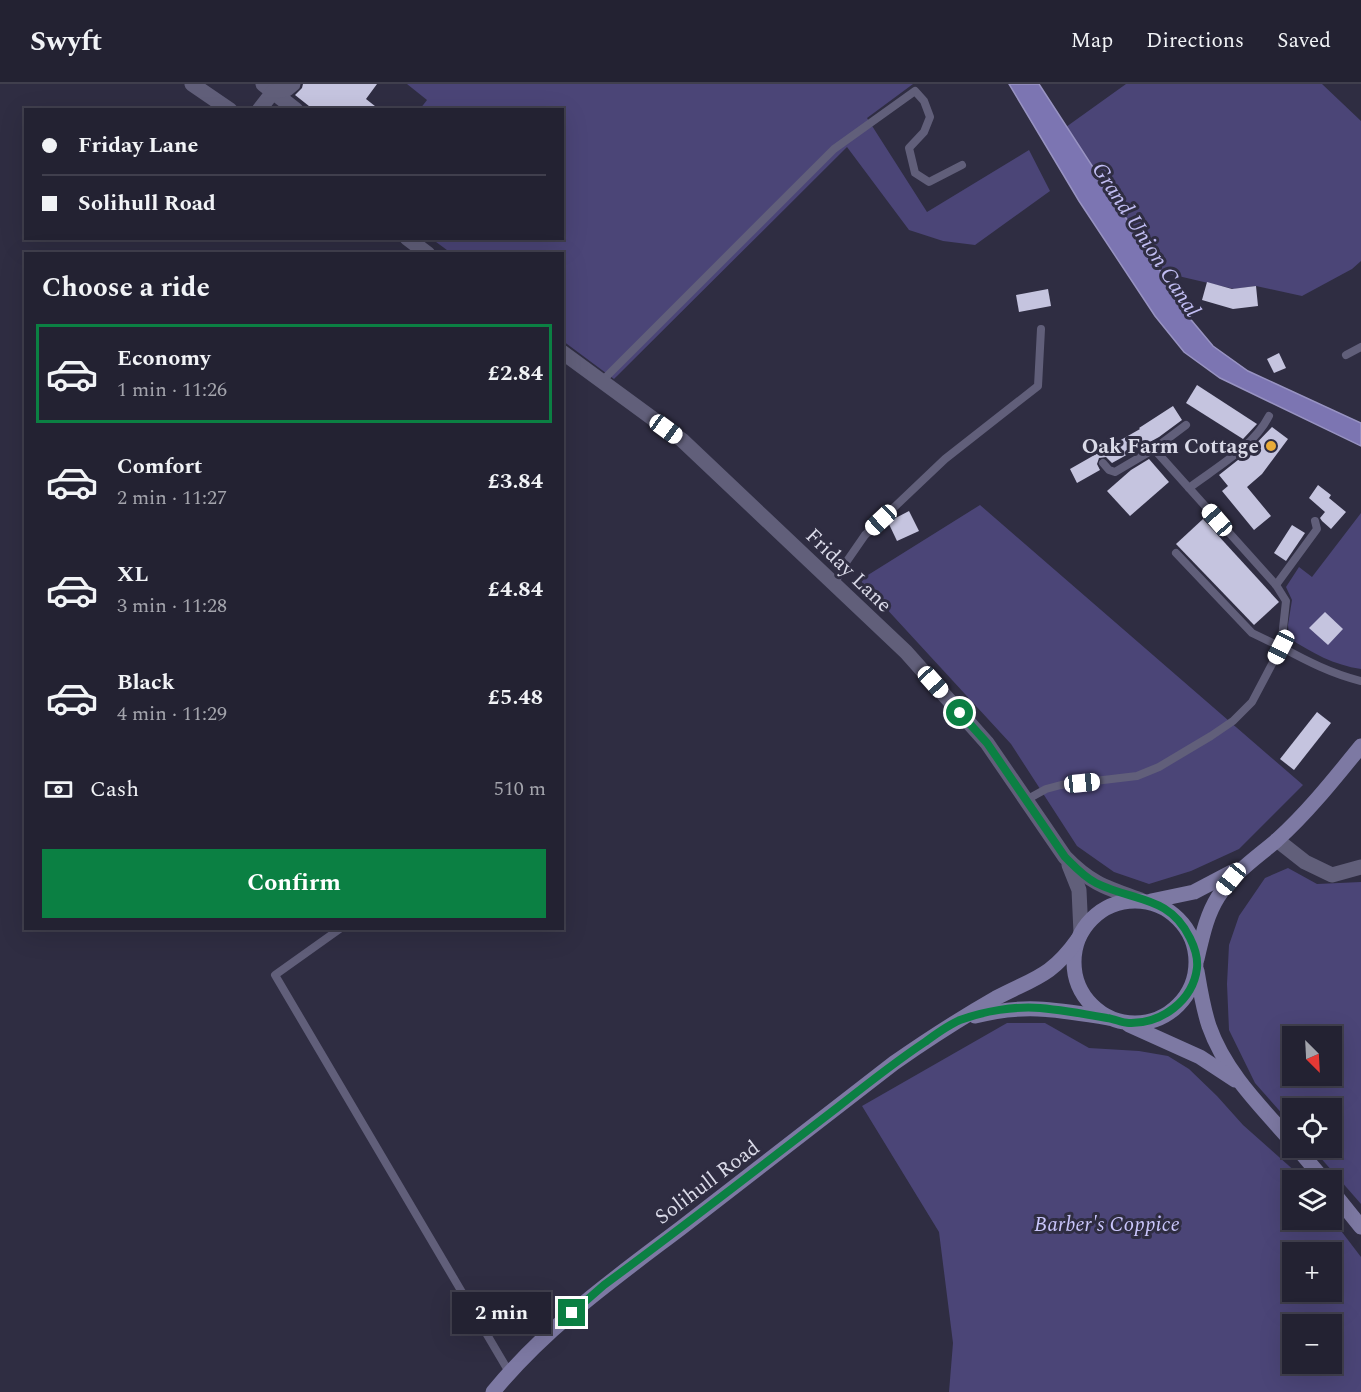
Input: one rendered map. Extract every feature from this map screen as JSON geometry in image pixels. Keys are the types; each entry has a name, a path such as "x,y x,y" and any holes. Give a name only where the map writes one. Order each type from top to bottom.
{"main road":[{"path":"1127,1024 1152,1020 1172,1009 1188,993 1207,921 1216,900 1231,879 1304,814 1361,746"},
{"path":"1242,1086 1200,1057 1112,1019 1092,1003 1079,984 1074,960 1079,936 1089,922 1106,910 1118,905 1194,892 1255,857"},
{"path":"1146,901 1163,906 1180,922 1193,944 1209,1026 1219,1050 1242,1086 1282,1131"},
{"name":"Solihull Road","path":"493,1392 509,1372 556,1326 604,1285 894,1063 959,1020 1049,972 1069,952 1079,936"},
{"name":"Solihull Road","path":"959,1020 1008,1009 1037,1008 1112,1019"},
{"path":"1305,1158 1316,1170"},
{"path":"1342,1203 1361,1227"}],"street":[{"path":"192,84 227,108"},
{"path":"268,88 287,89 293,84"},
{"path":"260,108 268,88"},
{"path":"268,88 293,108"},
{"path":"410,240 425,252"},
{"name":"Friday Lane","path":"564,353 682,440 906,652 987,743 1065,857 1080,873 1096,883 1146,901"},
{"path":"1277,840 1305,862 1332,874 1361,867"},
{"name":"Friday Lane","path":"1065,857 1079,890 1079,936"}],"lane":[{"path":"602,381 834,149 915,91 924,101 930,117 924,132 909,148 915,173 929,182 962,165"},
{"path":"834,585 865,535 945,459 1038,386 1041,329"},
{"path":"1346,355 1361,347"},
{"path":"1189,488 1240,450 1261,429 1269,416"},
{"path":"1103,463 1109,470 1115,472 1154,449 1186,425"},
{"path":"1026,800 1046,789 1061,785 1137,776 1211,736 1233,721 1252,702 1281,647 1286,601 1275,585 1154,449"},
{"path":"1275,585 1317,529 1315,521"},
{"path":"1176,553 1252,633 1312,664 1361,681"},
{"path":"338,930 275,975 509,1372"}],"green space":[{"path":"407,84 913,84 867,118 927,212 1029,150 1050,191 975,245 943,241 909,230 847,147 614,379 564,342 564,252 450,252 433,240 564,240 564,108 421,108 427,100"},
{"path":"1126,84 1322,84 1361,121 1361,261 1352,269 1302,296 1256,286 1234,289 1161,272 1066,127"},
{"path":"980,505 1303,785 1239,849 1191,871 1149,884 1114,872 1077,846 1011,744 860,580"},
{"path":"1361,513 1361,669 1324,658 1289,638 1288,625 1292,600 1286,587 1299,567 1312,577"},
{"path":"1288,868 1317,884 1361,882 1361,1204 1342,1182 1342,1170 1331,1170 1321,1158 1342,1158 1342,1098 1282,1098 1282,1114 1255,1083 1229,1030 1227,984 1229,945 1239,916 1265,878"},
{"name":"Barber's Coppice","path":"1007,1023 1045,1023 1089,1048 1139,1051 1168,1056 1189,1069 1243,1125 1294,1170 1282,1170 1282,1230 1340,1230 1361,1257 1361,1392 949,1392 953,1343 939,1232 862,1106"}],"shaded area":[{"path":"1009,84 1039,84 1161,272 1182,309 1213,346 1248,371 1361,423 1361,446 1220,378 1184,352 1155,316 1079,201"}],"building":[{"path":"303,84 377,84 366,99 377,108 311,108 295,95"},
{"path":"1207,282 1232,289 1256,286 1258,306 1233,309 1202,300"},
{"path":"1048,289 1051,306 1019,312 1016,295"},
{"path":"1279,353 1286,368 1274,373 1267,359"},
{"path":"1197,385 1257,424 1243,439 1186,403"},
{"path":"1173,406 1182,420 1159,437 1112,463 1106,457 1099,458 1097,464 1100,470 1077,483 1070,469 1140,429"},
{"path":"1272,427 1288,439 1262,474 1247,487 1271,516 1254,530 1222,491 1228,486 1219,475 1248,452"},
{"path":"1149,459 1169,482 1130,516 1107,491 1131,470"},
{"path":"1318,485 1331,495 1329,498 1346,512 1331,529 1320,518 1325,512 1309,498"},
{"path":"909,511 919,531 897,541 888,522"},
{"path":"1203,519 1279,602 1254,625 1176,544"},
{"path":"1292,525 1305,533 1286,561 1274,553"},
{"path":"1325,612 1343,629 1328,645 1309,628"},
{"path":"1317,712 1331,723 1294,770 1280,759"}],"place":[{"name":"Oak Farm Cottage","path":"1271,446"}],"route":[{"path":"572,1313 604,1285 894,1063 959,1020 1016,1008 1037,1008 1112,1019 1127,1024 1139,1023 1163,1015 1182,1001 1188,993 1197,971 1197,959 1193,944 1180,922 1163,906 1096,883 1080,873 1065,857 987,743 960,713"}],"water label":[{"name":"Grand Union Canal","path":"1147,239"}]}
